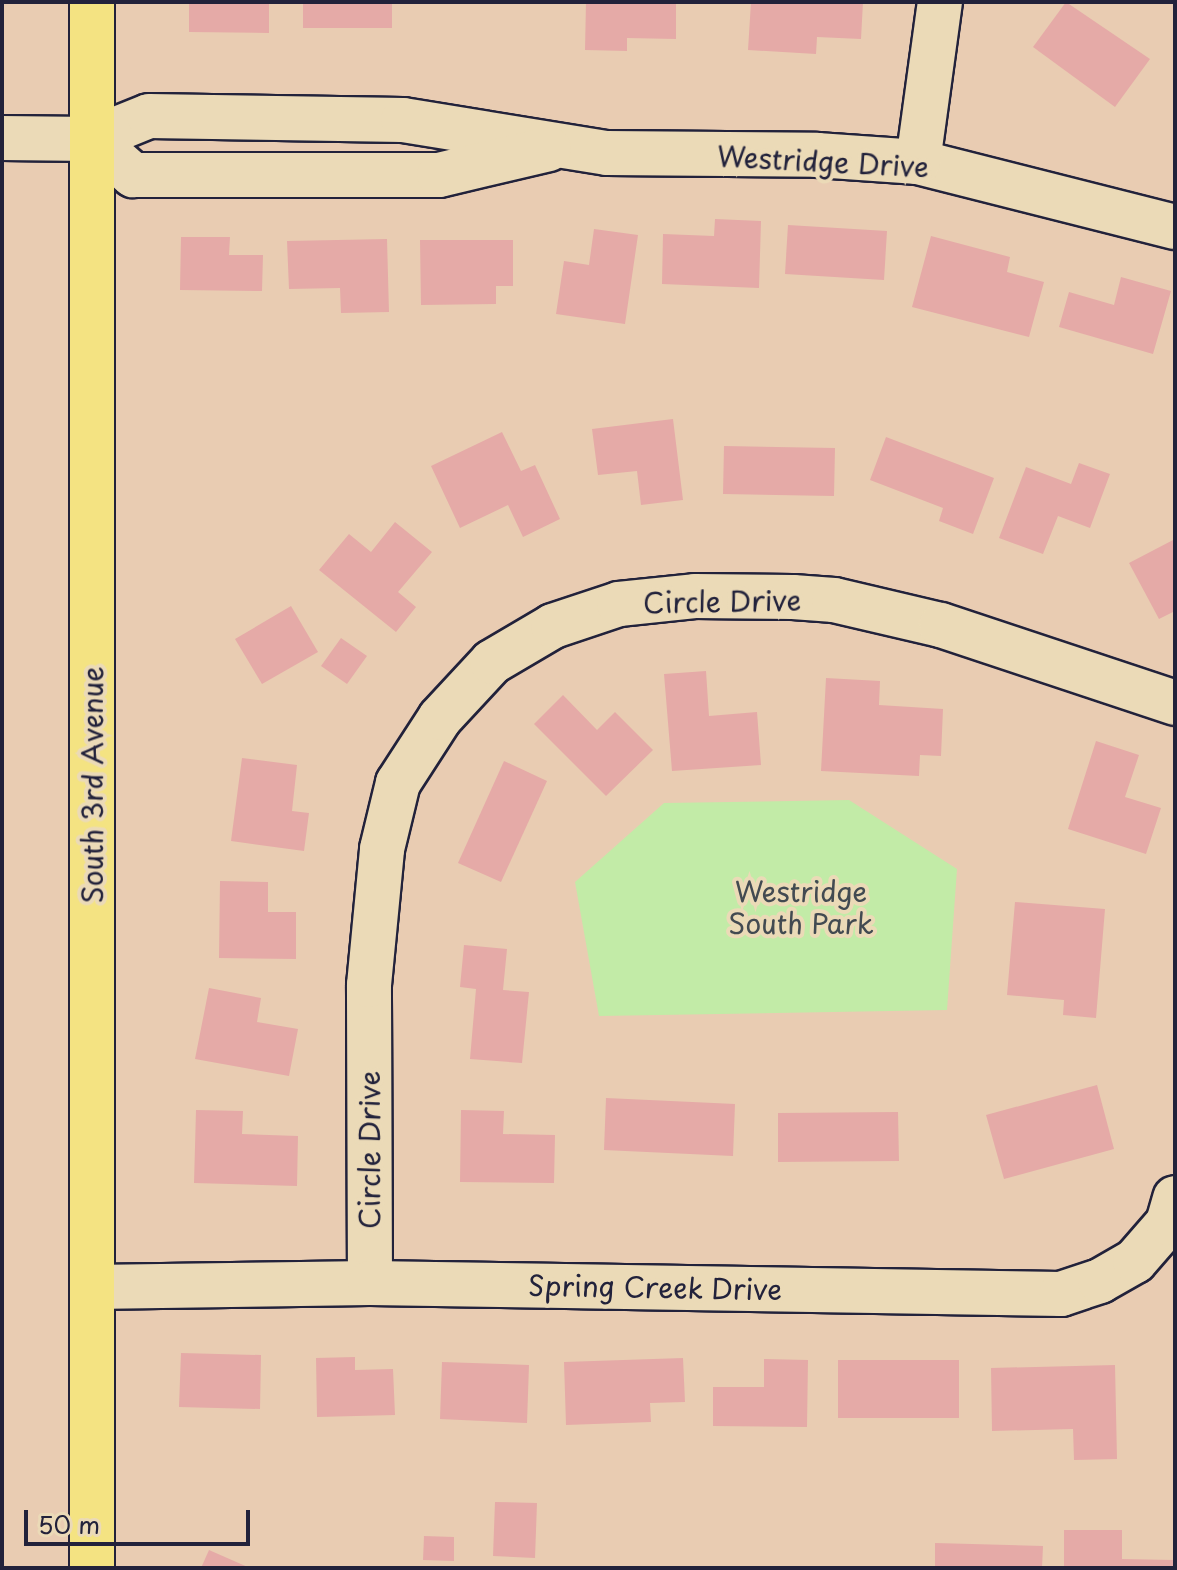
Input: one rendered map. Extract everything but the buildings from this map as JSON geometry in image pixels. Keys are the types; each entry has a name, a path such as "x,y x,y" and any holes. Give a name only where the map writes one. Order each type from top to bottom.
{"main road":[{"name":"South 3rd Avenue","path":"92,2 92,1568"}],"street":[{"path":"918,162 940,2"},
{"name":"Westridge Drive","path":"2,138 92,139 149,116 371,120 486,130 607,153 817,155 918,162 1175,227"},
{"name":"Westridge Drive","path":"92,139 133,175 439,175 561,146"},
{"name":"Circle Drive","path":"370,1283 369,985 382,849 398,783 440,718 492,662 553,626 619,604 695,596 793,597 834,600 941,625 1175,703"},
{"name":"Spring Creek Drive","path":"92,1287 370,1283 1061,1294 1100,1281 1135,1261 1168,1223 1175,1198"}],"green space":[{"name":"Westridge South Park","path":"849,800 957,869 947,1010 599,1016 575,882 664,803"}]}
